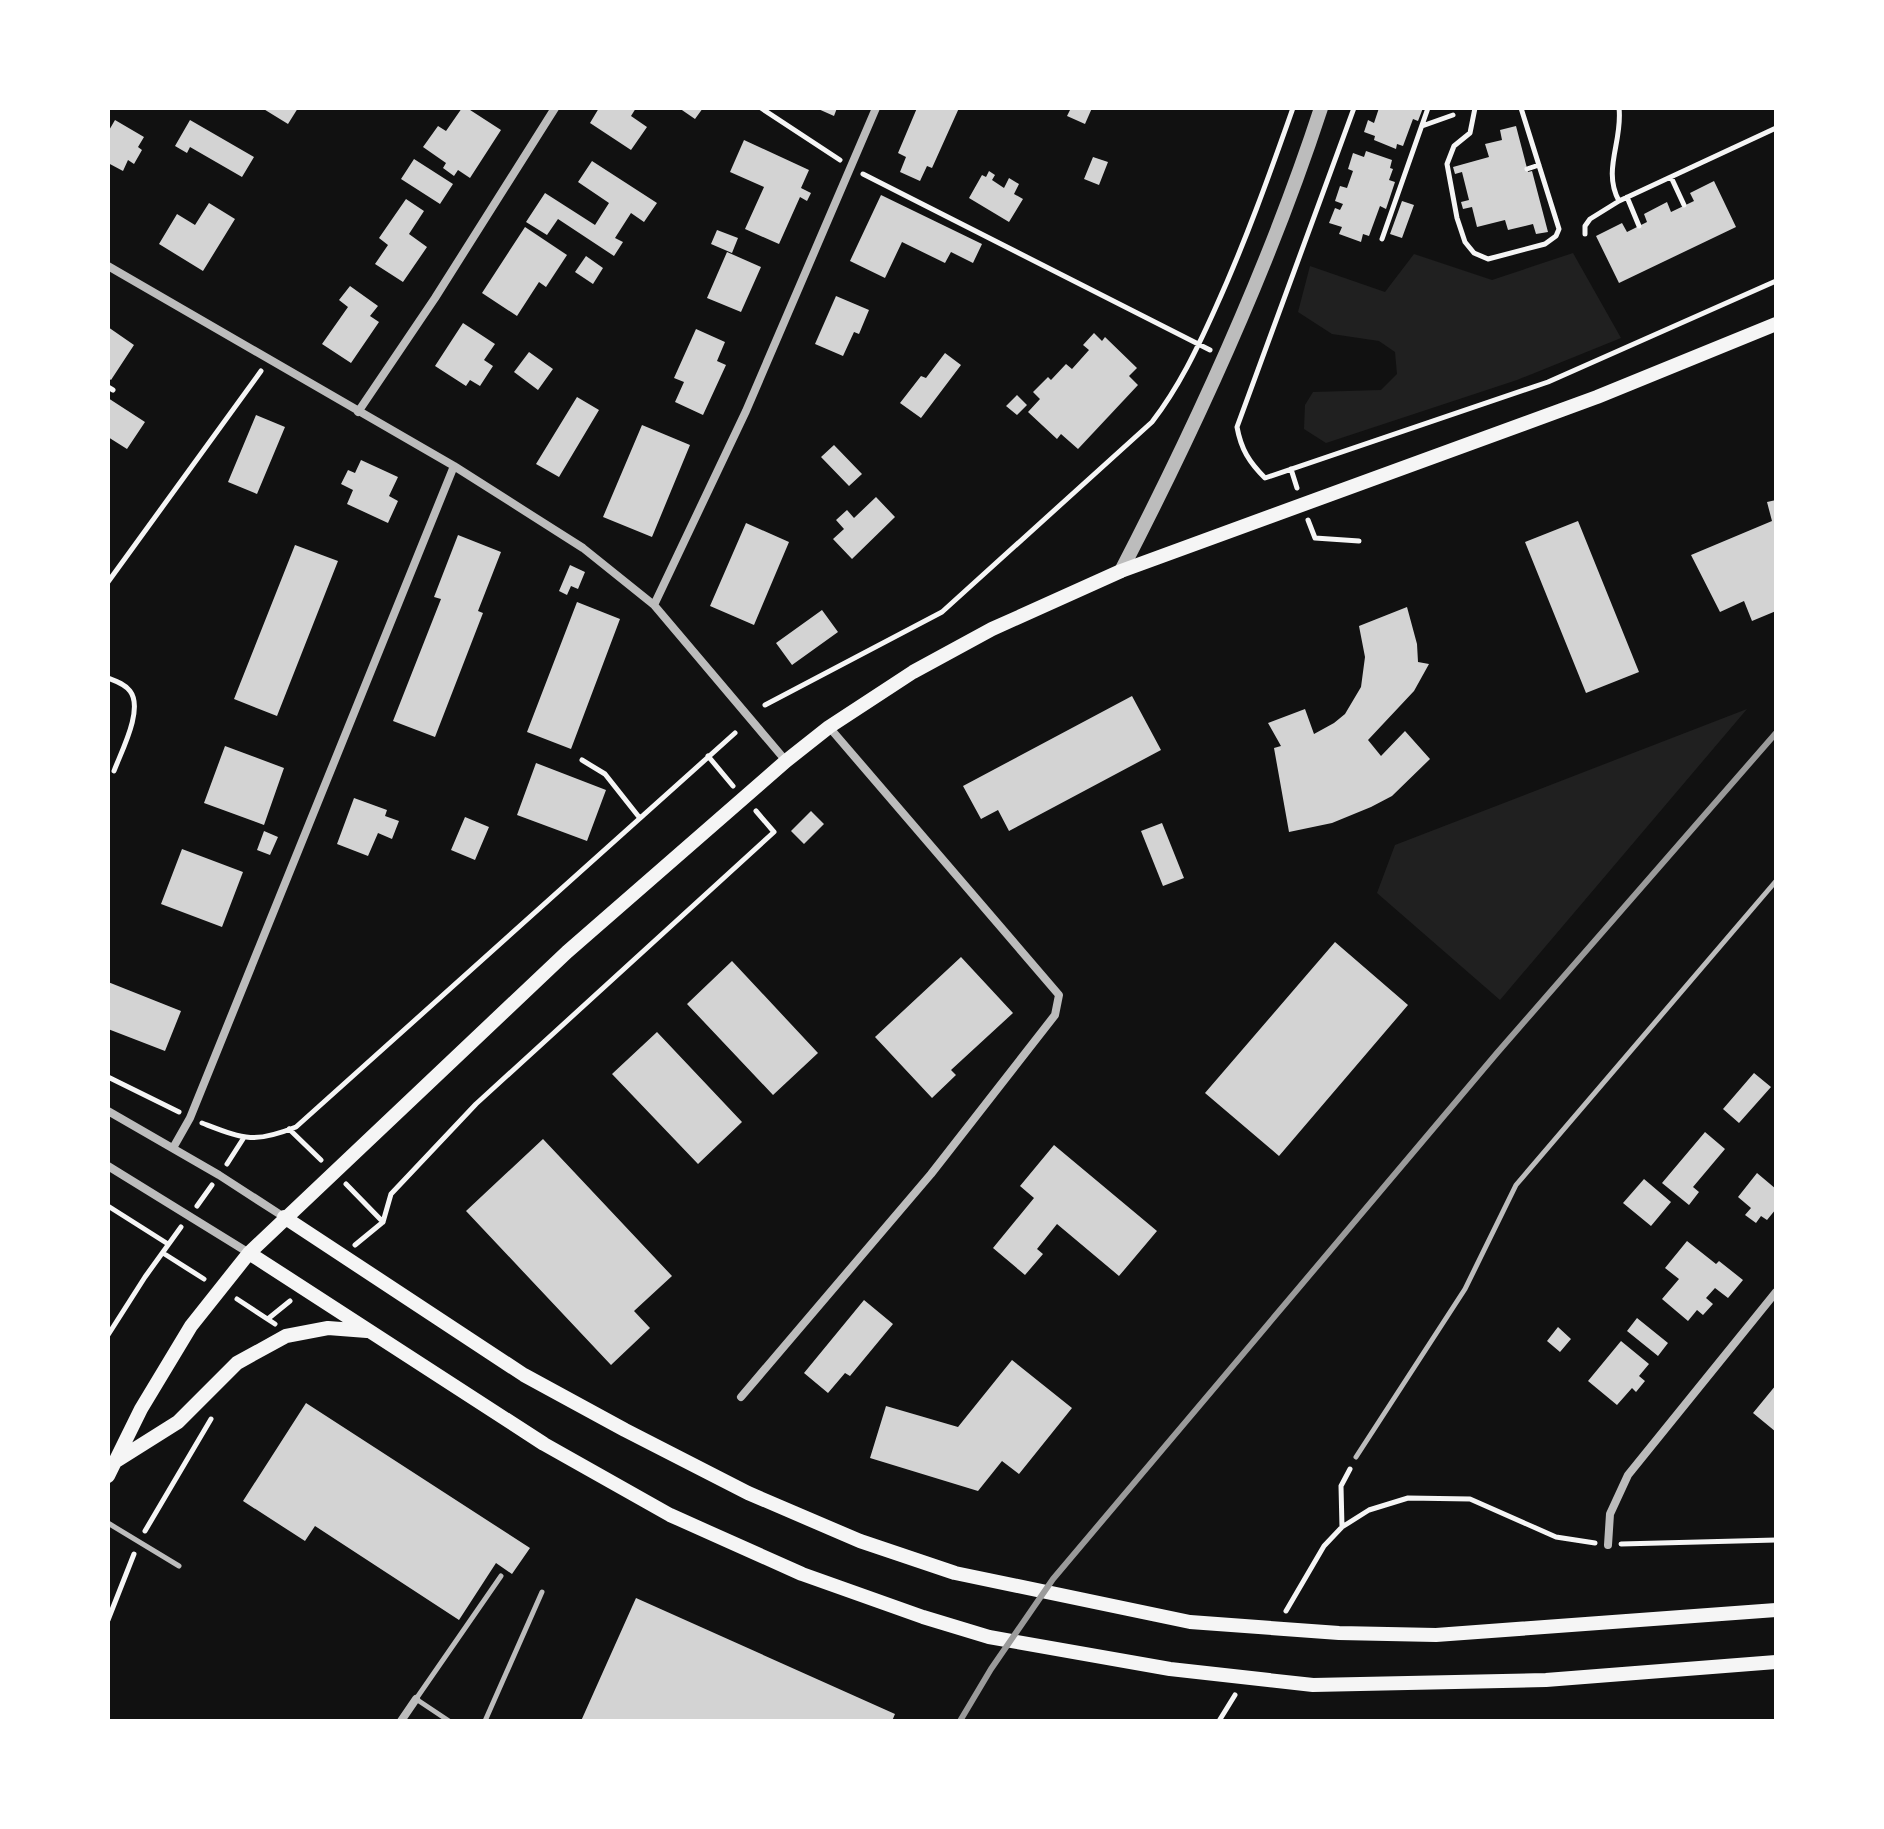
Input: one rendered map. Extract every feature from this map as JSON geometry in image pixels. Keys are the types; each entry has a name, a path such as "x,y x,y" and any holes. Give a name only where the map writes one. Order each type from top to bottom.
{"main road":[{"path":"108,1476 141,1409 191,1326 249,1253 567,952 829,727 913,672 992,629 1121,571 1597,397 1776,324"},
{"path":"284,1217 524,1375 625,1430 762,1499 860,1541 955,1573 1190,1622 1339,1633 1436,1635 1776,1610"},
{"path":"249,1253 544,1444 670,1515 802,1574 989,1637 1170,1669 1313,1685 1546,1680 1776,1662"},
{"path":"115,1461 178,1422 237,1363 286,1336 328,1328 370,1331"}],"street":[{"path":"358,412 435,298 555,108"},
{"path":"654,605 746,411 876,108"},
{"path":"1121,571 1224,356 1263,264 1321,108"},
{"path":"108,266 454,466 583,548 654,605 786,761"},
{"path":"173,1148 190,1118 454,466"},
{"path":"741,1397 931,1174 1055,1015 1059,995 829,727"},
{"path":"108,1111 219,1175 284,1217"},
{"path":"108,1166 249,1253"},
{"path":"1608,1545 1610,1514 1628,1475 1776,1292"},
{"path":"401,1721 416,1699"}],"lane":[{"path":"1356,1457 1465,1289 1516,1185 1776,881"},
{"path":"108,1523 179,1566"},
{"path":"449,1721 416,1699 501,1576"},
{"path":"485,1721 542,1592"}],"path":[{"path":"761,108 851,168 1198,346 1224,356"},
{"path":"765,705 942,612 1152,422 1172,397 1245,245 1293,108"},
{"path":"1354,108 1237,427 1240,444 1250,463 1265,478 1548,382 1776,281"},
{"path":"1382,239 1390,206 1428,108"},
{"path":"1475,108 1470,133 1454,146 1447,164 1465,242 1474,253 1488,259 1545,244 1556,236 1559,229 1521,108"},
{"path":"1619,108 1620,120 1610,178 1619,201"},
{"path":"1422,121 1453,115"},
{"path":"1585,234 1585,226 1590,219 1619,201 1776,128"},
{"path":"1527,169 1539,165"},
{"path":"1671,177 1684,205"},
{"path":"1627,197 1639,226"},
{"path":"108,582 268,360"},
{"path":"108,678 130,690 136,703 135,714 114,771"},
{"path":"108,1335 243,1139 271,1137 296,1127 735,733"},
{"path":"708,756 723,774"},
{"path":"582,760 605,774 639,817"},
{"path":"383,1222 391,1194 476,1104 774,832"},
{"path":"108,1206 168,1244"},
{"path":"1342,1527 1341,1486 1356,1457"},
{"path":"1281,1620 1324,1546 1342,1527 1369,1510 1408,1498 1470,1499 1556,1537 1608,1545 1776,1540"},
{"path":"1219,1721 1236,1693"}],"shaded area":[{"path":"1573,253 1621,338 1517,380 1326,443 1304,429 1305,405 1313,392 1381,390 1397,374 1395,352 1379,341 1332,334 1298,312 1310,266 1385,292 1414,254 1492,280"},
{"path":"1747,709 1500,1000 1377,893 1395,845"}],"building":[{"path":"262,108 298,108 288,124"},
{"path":"462,108 467,108 501,130 470,178 458,170 454,176 443,168 446,163 423,147 438,126 446,131"},
{"path":"599,108 636,108 631,116 647,127 631,150 590,123"},
{"path":"679,108 703,108 695,119"},
{"path":"816,108 837,108 834,116"},
{"path":"917,108 959,108 932,168 927,166 920,181 900,172 906,157 898,153"},
{"path":"1071,108 1092,108 1085,124 1067,116"},
{"path":"1379,108 1423,108 1418,121 1413,119 1403,146 1397,144 1396,149 1364,132 1368,120 1374,123"},
{"path":"115,120 144,137 138,147 142,150 134,164 128,160 123,171 108,163 108,132"},
{"path":"190,120 254,157 242,177 190,147 187,153 175,146"},
{"path":"1516,126 1548,232 1536,234 1533,224 1508,230 1505,220 1477,227 1472,207 1463,209 1461,202 1469,200 1462,172 1455,174 1453,167 1489,157 1485,144 1502,140 1500,130"},
{"path":"744,140 809,170 801,188 811,193 807,201 800,197 779,244 745,229 764,187 730,172"},
{"path":"1366,151 1392,160 1389,180 1395,182 1386,209 1380,206 1369,236 1363,234 1361,242 1339,234 1342,227 1329,223 1335,208 1340,210 1343,204 1335,201 1340,186 1347,188 1353,171 1348,169 1353,153 1364,157"},
{"path":"1093,157 1108,162 1099,185 1084,179"},
{"path":"414,159 453,184 440,204 401,179"},
{"path":"592,161 657,203 644,222 631,213 615,238 623,242 614,256 558,219 547,235 526,222 545,193 595,225 609,203 578,182"},
{"path":"989,171 995,175 992,180 1004,188 1009,178 1019,184 1014,194 1023,199 1009,222 969,198 982,175 986,177"},
{"path":"1714,181 1736,227 1619,283 1596,236 1622,223 1627,232 1647,222 1644,214 1667,202 1671,212 1694,201 1690,193"},
{"path":"881,195 982,244 973,263 951,252 945,263 902,242 885,278 850,261"},
{"path":"406,199 424,211 409,234 427,247 403,282 375,264 388,245 379,238"},
{"path":"1402,201 1414,205 1402,238 1390,234"},
{"path":"209,203 235,219 203,271 159,244 177,214 195,225"},
{"path":"525,227 567,255 546,287 539,282 517,316 482,293"},
{"path":"717,230 738,238 732,253 711,244"},
{"path":"727,252 761,267 741,312 707,298"},
{"path":"586,256 603,268 593,284 575,272"},
{"path":"350,286 378,306 370,316 379,322 351,363 322,344 348,307 339,300"},
{"path":"836,296 869,310 859,334 854,332 843,356 815,344"},
{"path":"463,323 495,344 484,360 493,366 480,386 470,380 466,386 435,366"},
{"path":"108,327 134,345 111,380 108,378"},
{"path":"696,329 725,342 717,361 726,365 703,415 675,402 684,382 674,378"},
{"path":"1094,333 1102,341 1105,337 1137,368 1129,376 1138,385 1078,449 1061,434 1057,439 1028,412 1040,399 1033,392 1048,377 1051,380 1066,364 1072,369 1089,350 1083,345"},
{"path":"529,352 553,369 538,390 514,372"},
{"path":"945,353 961,365 921,418 900,403 921,376 926,378"},
{"path":"1017,395 1027,405 1017,415 1006,406"},
{"path":"577,397 599,410 559,477 536,464"},
{"path":"108,398 145,422 127,449 108,437"},
{"path":"256,415 285,427 257,494 228,482"},
{"path":"642,425 690,445 652,537 603,517"},
{"path":"834,445 862,474 849,486 821,457"},
{"path":"361,460 398,477 389,496 398,501 388,523 347,504 353,490 341,484 348,470 355,473"},
{"path":"876,497 895,517 852,559 833,539 844,529 836,520 847,510 854,518"},
{"path":"1776,500 1776,611 1752,621 1744,601 1720,612 1691,555 1772,521 1767,502"},
{"path":"1578,521 1639,672 1586,693 1525,542"},
{"path":"746,523 789,542 754,625 710,606"},
{"path":"458,535 501,552 478,611 483,613 435,737 393,721 441,599 434,597"},
{"path":"295,545 338,561 277,716 234,699"},
{"path":"570,565 585,572 578,589 571,586 567,595 559,591"},
{"path":"577,602 620,619 571,749 527,732"},
{"path":"1407,607 1417,644 1418,662 1429,664 1414,691 1368,740 1381,756 1405,731 1430,759 1392,796 1371,807 1332,823 1289,832 1274,748 1281,746 1268,723 1305,709 1314,734 1345,714 1361,687 1365,657 1359,626"},
{"path":"822,610 838,632 792,665 776,643"},
{"path":"1132,696 1161,750 1009,831 998,810 981,819 963,786"},
{"path":"225,746 284,768 264,825 204,803"},
{"path":"536,763 606,790 587,841 517,815"},
{"path":"354,798 387,810 385,816 399,821 392,839 378,833 368,856 337,844"},
{"path":"811,811 824,824 804,844 791,831"},
{"path":"465,817 489,827 475,860 451,850"},
{"path":"1162,823 1184,878 1163,886 1141,831"},
{"path":"264,831 278,837 270,855 257,850"},
{"path":"182,849 243,872 222,927 161,904"},
{"path":"1335,942 1408,1005 1279,1156 1205,1093"},
{"path":"961,957 1013,1013 951,1070 956,1075 932,1098 875,1037"},
{"path":"732,961 818,1053 773,1095 687,1004"},
{"path":"108,982 181,1011 165,1051 108,1029"},
{"path":"657,1032 742,1122 698,1164 612,1074"},
{"path":"1754,1073 1771,1087 1739,1123 1723,1109"},
{"path":"1705,1132 1725,1149 1693,1187 1699,1192 1689,1205 1662,1183"},
{"path":"543,1139 672,1276 634,1311 650,1328 611,1365 466,1211"},
{"path":"1054,1145 1157,1231 1119,1276 1057,1224 1037,1249 1043,1254 1025,1275 993,1248 1034,1198 1020,1186"},
{"path":"1757,1173 1776,1189 1776,1209 1767,1220 1761,1216 1756,1223 1745,1215 1751,1208 1738,1197"},
{"path":"1644,1179 1671,1202 1651,1226 1623,1203"},
{"path":"1687,1241 1743,1280 1728,1298 1715,1288 1706,1298 1713,1304 1703,1315 1697,1310 1688,1321 1662,1299 1679,1279 1665,1268"},
{"path":"864,1300 893,1324 850,1376 845,1373 828,1393 804,1373"},
{"path":"1637,1318 1668,1343 1658,1356 1627,1331"},
{"path":"1558,1327 1571,1339 1560,1352 1547,1341"},
{"path":"1621,1341 1649,1364 1639,1376 1645,1381 1636,1392 1632,1388 1617,1405 1588,1381"},
{"path":"1012,1360 1072,1408 1019,1474 1002,1461 978,1491 870,1458 886,1406 958,1427"},
{"path":"1776,1385 1776,1432 1753,1413"},
{"path":"306,1403 530,1548 512,1574 496,1563 459,1620 315,1526 305,1541 243,1501"},
{"path":"636,1598 895,1714 892,1721 581,1721"}],"railway":[{"path":"960,1721 991,1669 1053,1579 1497,1053 1776,733"}]}
